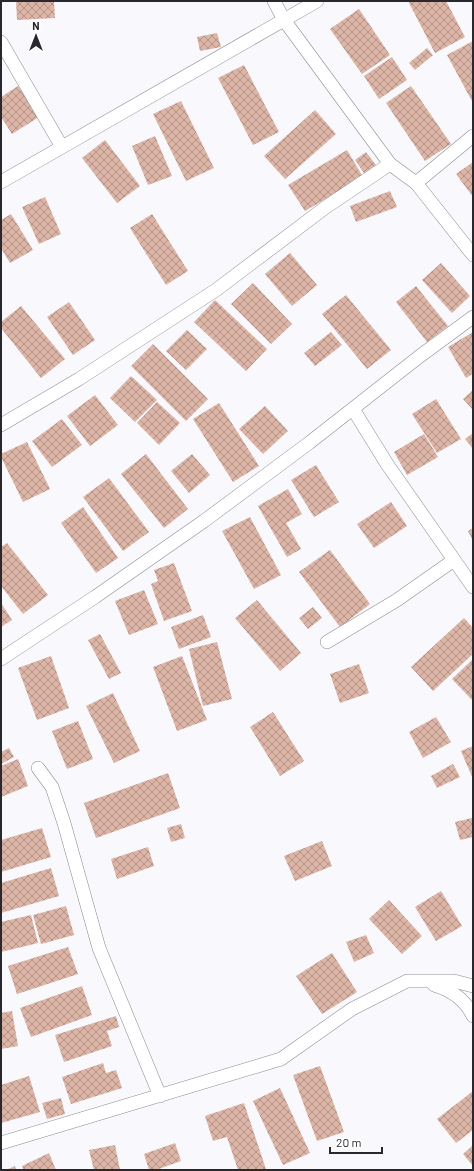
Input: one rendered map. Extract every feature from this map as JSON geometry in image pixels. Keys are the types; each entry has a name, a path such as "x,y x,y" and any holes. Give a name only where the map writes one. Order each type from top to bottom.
{"street":[{"path":"274,1 284,20 390,164 416,183 473,255"},
{"path":"1,182 317,1"},
{"path":"1,42 62,147"},
{"path":"416,183 473,136"},
{"path":"1,425 79,379 216,290 326,207 390,164"},
{"path":"1,659 95,597 204,521 309,443 420,356 473,317"},
{"path":"353,409 387,464 473,587"},
{"path":"327,642 397,600 454,560"},
{"path":"38,768 52,787 64,823 99,948 160,1096"},
{"path":"1,1142 160,1096 280,1059 352,1009 407,981 454,981 473,986"},
{"path":"421,981 447,989 460,997 473,1016"}],"building":[{"path":"16,1 54,1 55,18 17,20"},
{"path":"408,1 446,1 465,37 435,53"},
{"path":"359,9 390,55 362,74 330,29"},
{"path":"217,33 221,47 200,51 197,37"},
{"path":"473,41 473,103 447,55"},
{"path":"427,48 433,55 415,70 409,63"},
{"path":"392,57 407,80 379,99 364,76"},
{"path":"244,65 279,132 253,145 218,78"},
{"path":"18,86 39,117 12,134 1,117 1,97"},
{"path":"411,86 451,144 425,161 386,103"},
{"path":"181,101 214,168 186,181 153,114"},
{"path":"315,110 336,134 285,179 264,156"},
{"path":"155,136 172,176 148,185 132,146"},
{"path":"105,140 140,186 117,203 82,158"},
{"path":"347,150 363,177 305,211 288,185"},
{"path":"366,152 376,165 364,173 355,160"},
{"path":"473,162 473,197 456,174"},
{"path":"390,191 397,207 356,222 350,206"},
{"path":"45,197 61,234 39,244 22,207"},
{"path":"11,214 33,250 10,263 1,248 1,220"},
{"path":"152,214 188,271 166,285 130,228"},
{"path":"290,253 317,285 292,306 265,274"},
{"path":"441,263 470,296 452,313 422,280"},
{"path":"253,283 292,324 271,344 231,304"},
{"path":"416,286 448,326 427,342 396,302"},
{"path":"346,295 391,350 367,369 322,314"},
{"path":"215,300 267,349 246,371 194,322"},
{"path":"69,302 95,340 73,355 47,317"},
{"path":"21,306 65,359 41,378 1,328 1,322"},
{"path":"187,330 207,349 186,370 166,351"},
{"path":"331,332 342,345 315,366 304,353"},
{"path":"473,332 473,374 466,378 448,347"},
{"path":"153,344 208,399 186,421 131,366"},
{"path":"131,376 157,400 135,422 110,398"},
{"path":"473,390 473,410 463,399"},
{"path":"95,395 118,425 90,446 67,416"},
{"path":"436,399 461,439 437,453 412,414"},
{"path":"157,402 180,423 159,445 137,423"},
{"path":"219,403 259,466 233,482 193,419"},
{"path":"265,406 288,431 263,454 239,429"},
{"path":"62,419 82,445 52,467 32,441"},
{"path":"473,433 473,449 465,439"},
{"path":"424,434 438,457 407,475 394,452"},
{"path":"27,442 50,489 23,502 1,457 1,454"},
{"path":"146,454 188,509 164,528 121,474"},
{"path":"192,454 210,475 189,493 171,471"},
{"path":"316,465 339,502 314,517 291,480"},
{"path":"109,478 149,532 123,551 83,497"},
{"path":"288,489 302,514 286,523 301,549 287,557 258,506"},
{"path":"391,502 407,526 374,548 357,524"},
{"path":"83,507 118,558 96,573 61,523"},
{"path":"250,517 281,575 254,589 222,531"},
{"path":"473,528 473,541 468,531"},
{"path":"7,543 48,595 23,614 1,586 1,547"},
{"path":"330,550 370,604 340,627 299,572"},
{"path":"174,563 192,611 164,621 151,584 158,581 154,570"},
{"path":"144,590 158,624 129,635 115,601"},
{"path":"257,600 301,653 280,671 235,618"},
{"path":"1,603 12,620 1,627"},
{"path":"313,607 322,618 308,629 299,618"},
{"path":"203,615 211,637 179,649 171,627"},
{"path":"464,618 473,628 473,654 433,691 411,667"},
{"path":"100,634 121,673 109,679 88,640"},
{"path":"217,642 232,699 203,706 189,649"},
{"path":"51,656 69,708 37,720 18,668"},
{"path":"182,656 207,720 177,731 153,667"},
{"path":"473,659 473,701 452,679"},
{"path":"359,664 369,693 340,703 330,674"},
{"path":"113,693 140,751 114,763 86,706"},
{"path":"273,712 304,761 280,776 250,727"},
{"path":"436,717 451,742 423,758 409,732"},
{"path":"78,721 93,759 67,769 52,731"},
{"path":"473,746 473,779 461,751"},
{"path":"9,748 14,757 1,764 1,752"},
{"path":"18,759 28,786 1,797 1,766"},
{"path":"453,764 460,777 437,788 431,776"},
{"path":"168,773 180,808 96,838 84,803"},
{"path":"472,818 473,837 460,840 455,822"},
{"path":"181,824 185,838 171,842 167,828"},
{"path":"42,828 51,857 1,872 1,840"},
{"path":"322,841 332,866 295,881 284,856"},
{"path":"148,847 154,866 117,879 111,859"},
{"path":"51,868 59,896 1,913 1,883"},
{"path":"441,891 462,926 436,941 415,907"},
{"path":"389,900 422,936 402,954 369,919"},
{"path":"66,906 74,935 41,944 33,915"},
{"path":"31,915 38,943 1,952 1,922"},
{"path":"366,935 374,953 354,962 346,942"},
{"path":"68,947 78,974 17,994 8,966"},
{"path":"332,953 357,992 322,1014 296,976"},
{"path":"82,986 92,1015 31,1037 20,1008"},
{"path":"12,1011 18,1046 1,1049 1,1013"},
{"path":"116,1016 119,1027 107,1031 112,1046 64,1062 55,1035"},
{"path":"103,1063 106,1073 116,1070 122,1088 71,1104 62,1077"},
{"path":"320,1066 344,1132 317,1141 293,1075"},
{"path":"29,1076 40,1112 1,1123 1,1085"},
{"path":"280,1088 310,1153 283,1165 253,1101"},
{"path":"473,1091 473,1130 456,1143 437,1119"},
{"path":"61,1098 65,1114 47,1119 42,1103"},
{"path":"244,1103 266,1169 264,1170 238,1170 227,1137 213,1141 205,1116"},
{"path":"175,1143 181,1161 156,1170 149,1170 144,1154"},
{"path":"115,1145 120,1170 94,1170 89,1150"},
{"path":"473,1145 473,1166 463,1154"},
{"path":"49,1153 56,1170 24,1170 22,1166"},
{"path":"15,1166 16,1170 6,1170"}]}
